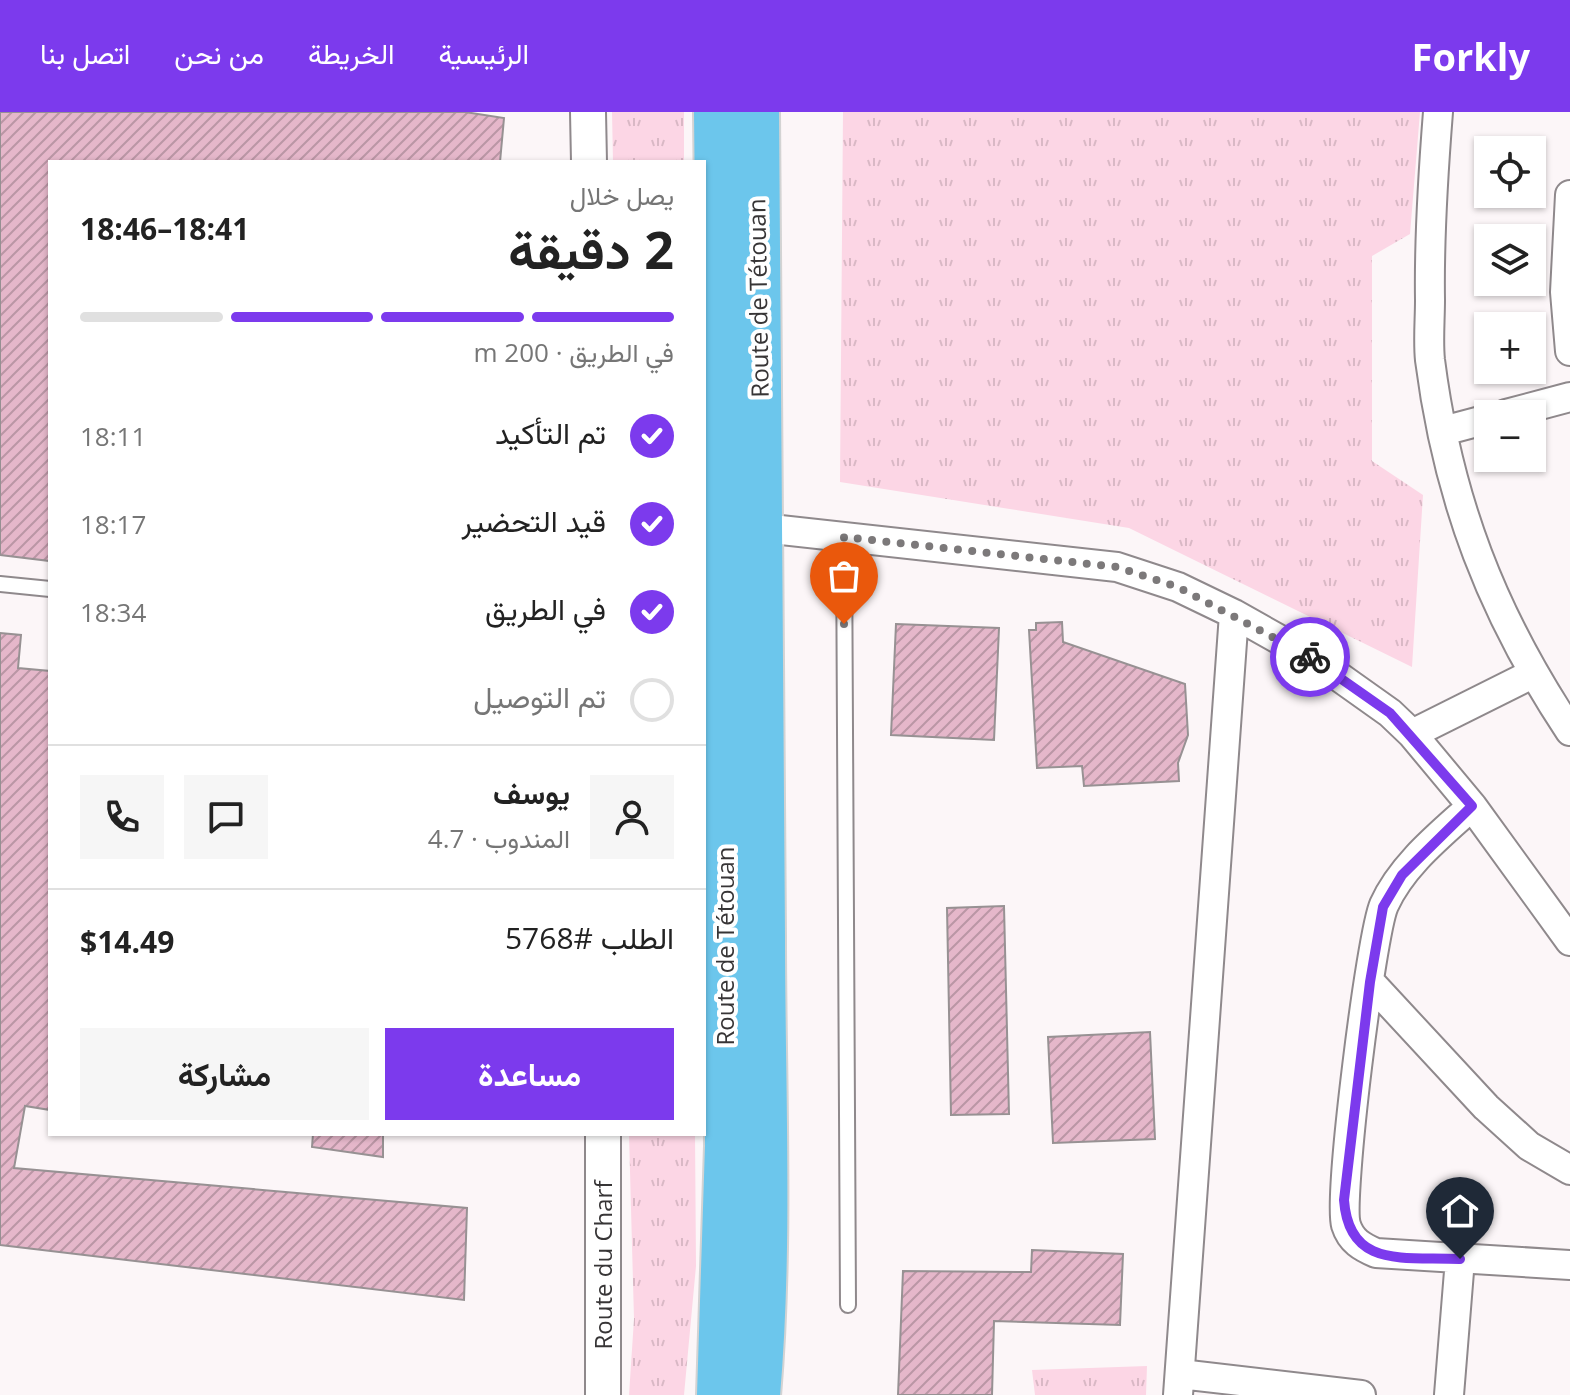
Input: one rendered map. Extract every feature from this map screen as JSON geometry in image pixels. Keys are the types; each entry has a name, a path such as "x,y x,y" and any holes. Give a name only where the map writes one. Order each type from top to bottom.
{"highway":[{"name":"Route de Tétouan","path":"716,112 727,1146 724,1336 719,1395"},
{"name":"Route de Tétouan","path":"757,112 762,528 763,1167 762,1347 758,1395"}],"street":[{"path":"588,112 589,160"},
{"path":"1438,112 1429,229 1430,358 1455,496 1477,558 1532,674 1570,731"},
{"path":"1569,208 1565,292 1570,351"},
{"path":"1546,403 1570,397"},
{"path":"1443,431 1474,423"},
{"path":"762,528 1117,567 1178,587 1234,614 1326,667 1390,713 1412,734 1472,806 1570,941"},
{"path":"1234,614 1179,1384 1361,1395"},
{"path":"1412,734 1532,674"},
{"path":"1472,806 1402,875 1383,907 1370,982 1349,1149 1345,1222 1360,1246 1376,1253 1570,1265"},
{"path":"1370,982 1486,1107 1529,1146 1570,1170"},
{"name":"Route du Charf","path":"603,1136 603,1395"},
{"path":"1449,1395 1460,1259"}],"lane":[{"path":"844,537 848,1305"},
{"path":"0,584 48,589"}],"green space":[{"path":"612,112 684,112 684,160 613,160"},
{"path":"843,112 1420,112 1410,234 1372,256 1372,461 1423,495 1412,667 1129,528 840,482"},
{"path":"629,1136 695,1136 696,1266 684,1395 629,1395 634,1319"},
{"path":"1147,1366 1146,1395 1035,1395 1032,1370"}],"building":[{"path":"0,112 465,112 504,118 500,160 48,160 48,561 0,555"},
{"path":"1062,622 1063,642 1185,684 1188,735 1178,763 1179,781 1084,786 1082,766 1037,768 1029,630 1036,630 1036,623"},
{"path":"896,624 999,628 994,740 891,735"},
{"path":"0,633 21,635 18,668 48,671 48,1110 25,1106 14,1168 467,1208 464,1300 0,1245"},
{"path":"1004,906 1009,1114 951,1115 947,908"},
{"path":"1150,1032 1155,1139 1053,1143 1048,1037"},
{"path":"313,1136 383,1136 383,1157 312,1147"},
{"path":"1032,1250 1123,1254 1120,1325 994,1321 992,1395 898,1395 903,1271 1031,1272"}],"way so far":[{"path":"844,624 844,537 1117,567 1178,587 1310,657"}],"route":[{"path":"1310,657 1390,713 1412,734 1472,806 1436,838 1402,875 1383,907 1370,982 1344,1200 1345,1222 1350,1235 1360,1246 1376,1253 1460,1259"}]}
